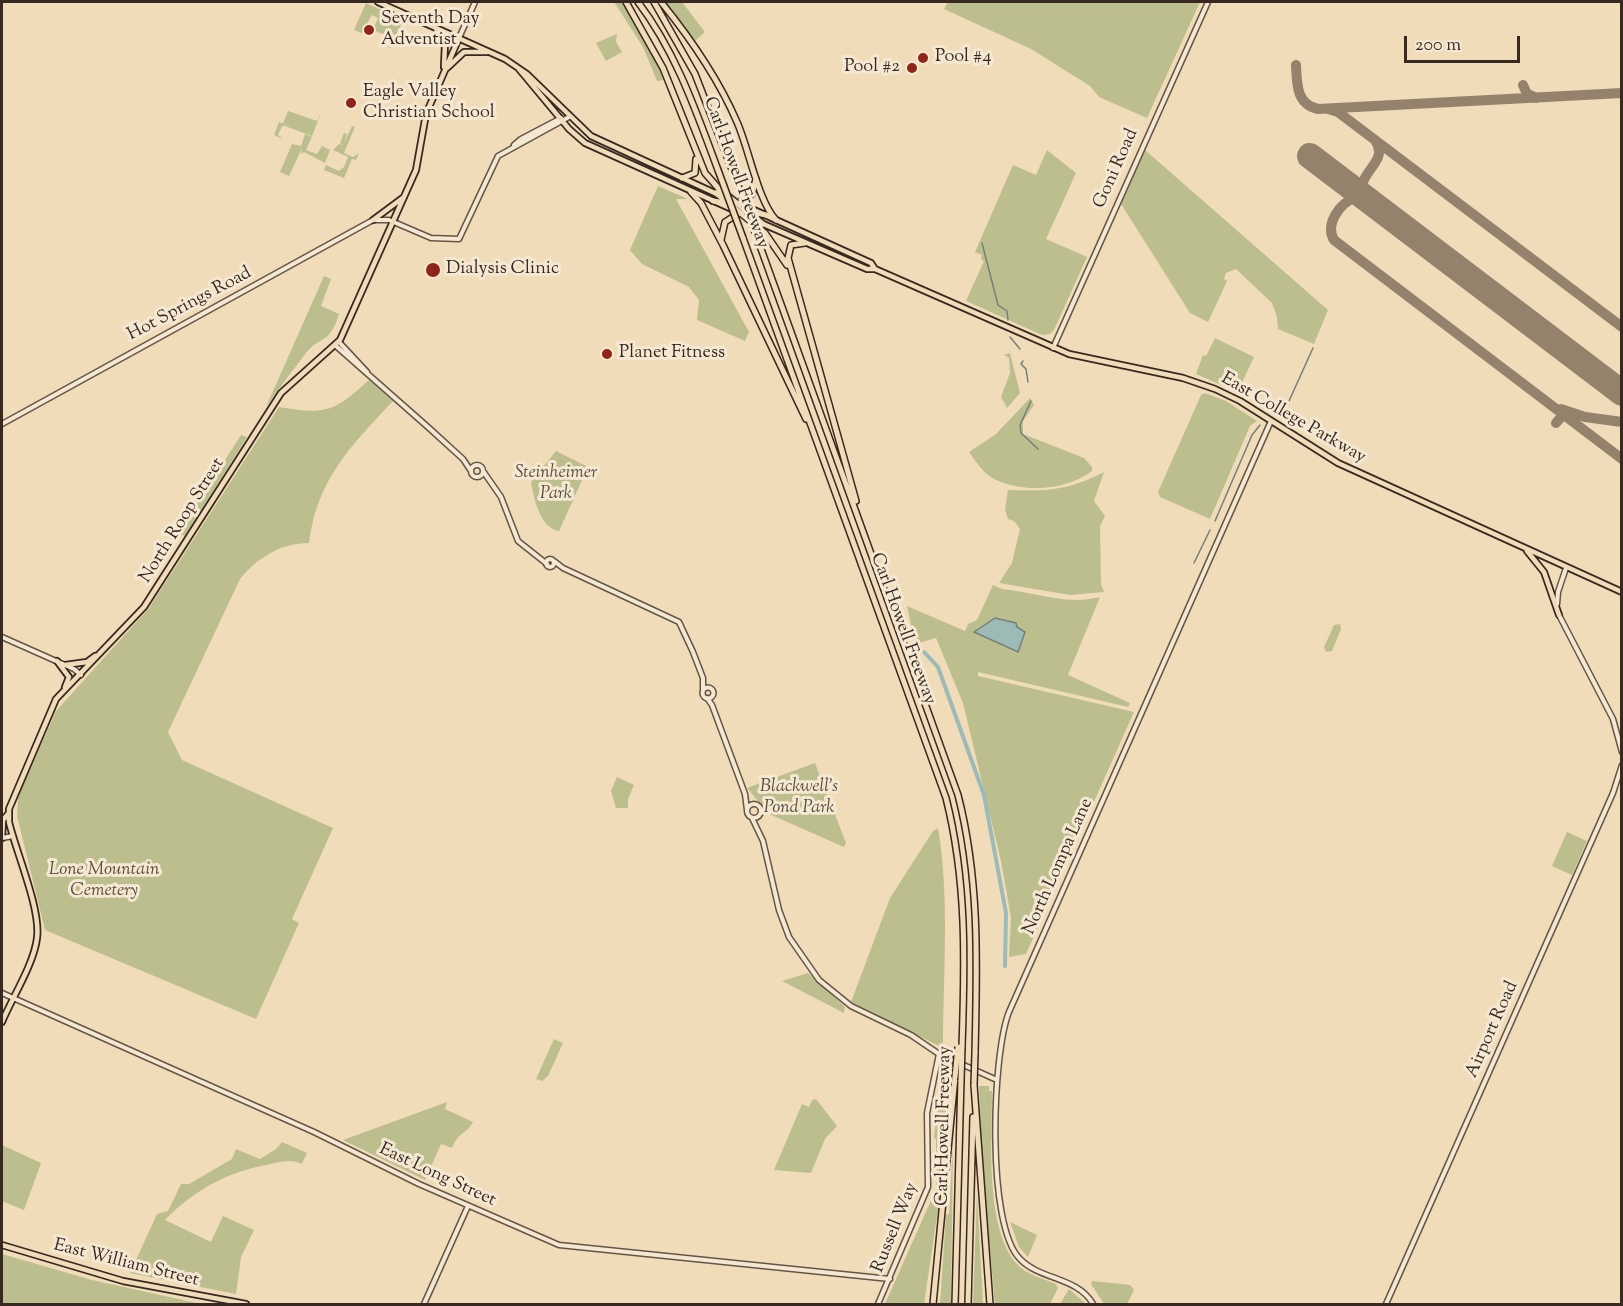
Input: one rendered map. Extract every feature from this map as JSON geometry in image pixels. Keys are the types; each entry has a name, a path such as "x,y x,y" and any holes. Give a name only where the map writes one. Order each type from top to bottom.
{"highway":[{"path":"626,2 663,68 695,152 712,182 774,243 791,275"},
{"name":"Carl Howell Freeway","path":"638,2 660,34 684,80 934,759 949,811 958,854 964,910 962,1034 958,1078 955,1305"},
{"name":"Carl Howell Freeway","path":"654,2 695,74 735,177 945,752 962,811 977,910 968,1305"},
{"path":"661,2 697,50 719,86 738,125 767,208 776,220"},
{"path":"682,178 691,176 696,171 695,152"},
{"path":"713,201 734,203 752,194 756,186 755,174"},
{"path":"691,192 701,203 723,245 800,407 838,499"},
{"path":"716,193 734,203"},
{"path":"723,245 721,232 724,222 743,213 766,215"},
{"path":"743,213 763,224"},
{"path":"805,243 795,243 788,249 791,275 856,500 857,512"},
{"path":"933,1305 958,1078"},
{"path":"974,1085 990,1305"}],"main road":[{"path":"378,2 491,52 527,74 569,117 594,138 716,193"},
{"path":"435,27 445,43 444,72"},
{"name":"North Roop Street","path":"2,838 3,820 8,814 13,795 50,709 64,688 81,675 144,607 281,393 337,344 416,170 426,114 459,38"},
{"path":"444,72 464,52 491,52"},
{"path":"519,69 561,120 590,146 743,213"},
{"path":"373,220 405,195"},
{"name":"East College Parkway","path":"734,203 766,215 871,263 875,269"},
{"name":"East College Parkway","path":"763,224 868,270 875,269 1053,348 1087,359 1202,383 1232,397 1338,464 1622,592"},
{"path":"1525,549 1544,572 1559,615"},
{"path":"65,664 87,662 100,653"},
{"path":"57,661 69,677 64,688"},
{"path":"2,1023 38,936 32,903 8,814"},
{"name":"East William Street","path":"2,1245 123,1281 246,1305"}],"street":[{"path":"459,38 475,2"},
{"name":"Goni Road","path":"1053,348 1208,2"},
{"path":"373,220 381,218 394,222 431,238 459,238 494,161 501,153 522,144 569,117"},
{"name":"Hot Springs Road","path":"2,424 373,220"},
{"path":"337,344 463,459 471,471 478,477 489,481"},
{"name":"North Lompa Lane","path":"1093,1305 1079,1289 1025,1264 1010,1243 1002,1216 997,1180 997,1080 1000,1042 1009,1011 1271,421"},
{"path":"463,459 480,466 501,497 518,541 536,556 676,619 687,634 703,678 714,691 712,705"},
{"path":"471,471 476,465"},
{"path":"478,477 483,471"},
{"path":"1566,568 1558,592 1559,615 1613,719 1622,752"},
{"path":"2,637 65,664 81,675"},
{"path":"703,678 703,694 712,705 744,791 747,810 760,832 783,921 807,966 829,990 851,1006 911,1035 939,1054 997,1080"},
{"path":"703,690 710,687"},
{"path":"707,698 713,696"},
{"name":"Airport Road","path":"1386,1305 1613,793 1622,765"},
{"path":"744,791 761,808 760,832"},
{"path":"747,810 750,805 756,804"},
{"path":"752,818 758,818 761,814"},
{"path":"2,838 13,836"},
{"name":"East Long Street","path":"2,993 314,1132 468,1206 559,1245 890,1279"},
{"name":"Russell Way","path":"878,1305 928,1187 927,1113 939,1054"},
{"path":"424,1305 468,1206"}],"green space":[{"path":"614,2 622,2 634,20 663,80 657,81 643,47"},
{"path":"665,2 682,2 705,32 695,41"},
{"path":"948,2 1200,2 1147,118 1099,97 1090,86 1031,49 944,9"},
{"path":"366,3 403,20 391,48 386,46 390,37 373,30 378,18 372,15 362,33 354,30"},
{"path":"617,34 616,42 622,52 606,61 596,43"},
{"path":"322,110 312,136 285,126 282,126 278,135 283,139 274,135 279,122 287,125 283,123 288,111 317,121"},
{"path":"352,126 355,127 344,153 353,157 359,153 356,160 352,159 344,178 324,170 326,165 339,171 344,167 348,157 333,150 339,144 343,145 340,143 344,133 347,134 344,143"},
{"path":"305,134 312,137 306,150 317,154 322,146 330,150 325,163 304,152 301,154 302,148 289,176 280,172 292,144 301,146"},
{"path":"1047,150 1076,173 1046,239 1087,257 1054,330 1050,334 1042,335 966,301 984,261 981,259 982,255 975,252 1013,165 1036,175"},
{"path":"1145,150 1328,310 1314,344 1278,329 1272,303 1236,269 1226,273 1224,279 1227,281 1208,322 1190,313 1121,204"},
{"path":"658,186 688,199 676,199 749,332 745,341 697,320 699,300 689,287 642,264 630,250"},
{"path":"324,276 331,279 321,306 339,314 332,331 311,347 266,407"},
{"path":"1215,338 1254,357 1239,389 1233,390 1196,374 1203,355 1206,356"},
{"path":"1010,353 1020,393 1007,408 1001,397 1010,373 1009,358 1004,355"},
{"name":"Lone Mountain Cemetery","path":"369,380 393,401 363,433 338,465 320,500 313,520 309,543 289,546 270,553 240,579 168,732 182,760 333,828 292,919 299,923 256,1019 45,930 17,816 18,797 56,711 149,608 279,407 308,411 338,405"},
{"path":"1205,393 1226,401 1257,421 1250,426 1210,519 1160,497 1158,492 1201,395"},
{"path":"1030,398 1034,405 1023,421 1023,434 1084,458 1092,467 1092,471 1070,483 1031,488 994,479 980,467 969,452 996,434"},
{"path":"241,435 247,437 185,536 178,533"},
{"name":"Steinheimer Park","path":"556,451 588,467 559,531 552,529 539,512 531,482"},
{"path":"1104,472 1094,501 1105,516 1100,526 1101,584 1104,592 1070,595 999,583 1012,563 1020,529 1014,521 1008,519 1005,510 1008,490 1058,488 1079,483"},
{"path":"993,585 1002,589 1063,599 1100,597 1068,675 1130,703 1128,707 978,672 978,676 1134,712 1026,954 1009,957 1011,917 1001,861 963,703 936,638 915,644 907,606 965,631 968,624 977,620","holes":["995,618 1016,623 1017,627 1025,632 1015,652 975,632"]},
{"path":"1340,624 1341,629 1332,651 1326,652 1324,647 1334,625"},
{"name":"Blackwell's Pond Park","path":"815,763 846,843 844,847 769,814 747,788"},
{"path":"617,777 634,785 628,799 628,808 616,808 611,791"},
{"path":"938,828 945,910 943,1048 851,1002 890,898 933,831"},
{"path":"1567,832 1587,841 1572,875 1552,866"},
{"path":"808,973 845,1007 844,1013 782,981"},
{"path":"554,1039 563,1043 548,1076 542,1081 536,1079"},
{"path":"941,1074 952,1076 942,1182 924,1304 885,1304 936,1189 936,1139 934,1138"},
{"path":"979,1086 989,1086 989,1091 992,1091 992,1183 1000,1231 1008,1251 1019,1266 1031,1274 1056,1284 1058,1288 1050,1304 995,1304 982,1163"},
{"path":"816,1099 837,1126 825,1139 811,1173 774,1170 802,1104 809,1107 812,1100"},
{"path":"447,1102 445,1109 473,1122 452,1148 441,1144 425,1180 343,1140"},
{"path":"282,1142 307,1153 302,1164 293,1161 280,1162 238,1172 211,1184 187,1200 165,1220 211,1242 223,1216 254,1230 241,1257 236,1294 130,1273 157,1214 168,1211 181,1184 189,1184 232,1159 236,1149 260,1159 276,1149"},
{"path":"2,1145 41,1163 24,1210 2,1201"},
{"path":"953,1145 951,1304 940,1304 946,1215 949,1214"},
{"path":"977,1194 983,1304 973,1304"},
{"path":"1010,1222 1037,1235 1028,1257 1019,1247"},
{"path":"2,1254 92,1280 201,1304 2,1304"},
{"path":"1092,1281 1130,1285 1134,1290 1127,1304 1104,1304 1091,1284"},
{"path":"1069,1289 1086,1304 1060,1304"}],"water":[{"path":"995,618 1016,623 1017,627 1025,632 1018,652 974,632"}],"waterway":[{"path":"982,243 998,305 1007,311 1008,320"},
{"path":"1010,337 1020,349"},
{"path":"1280,411 1289,401 1313,348"},
{"path":"1023,361 1021,364 1026,369 1028,382"},
{"path":"1031,401 1020,425 1021,433 1038,449"},
{"path":"1215,521 1252,435 1260,425"},
{"path":"1194,563 1210,530"},
{"path":"924,652 938,667 984,795 1006,913 1005,966"}],"taxiway":[{"path":"1296,65 1299,92 1305,103 1318,109 1622,93"},
{"path":"1523,85 1527,94 1537,98"},
{"path":"1328,109 1338,112 1622,327"},
{"path":"1369,201 1362,185 1378,158 1379,153 1375,140"},
{"path":"1369,201 1355,198 1339,210 1332,221 1334,240 1622,459"},
{"path":"1561,409 1585,417 1622,422"},
{"path":"1556,423 1562,416 1571,416"}],"runway":[{"path":"1310,156 1622,393"}],"place":[{"name":"Seventh Day Adventist","path":"369,30"},
{"name":"Pool #4","path":"923,58"},
{"name":"Pool #2","path":"912,68"},
{"name":"Eagle Valley Christian School","path":"351,103"},
{"name":"Dialysis Clinic","path":"433,270"},
{"name":"Planet Fitness","path":"607,354"}]}
